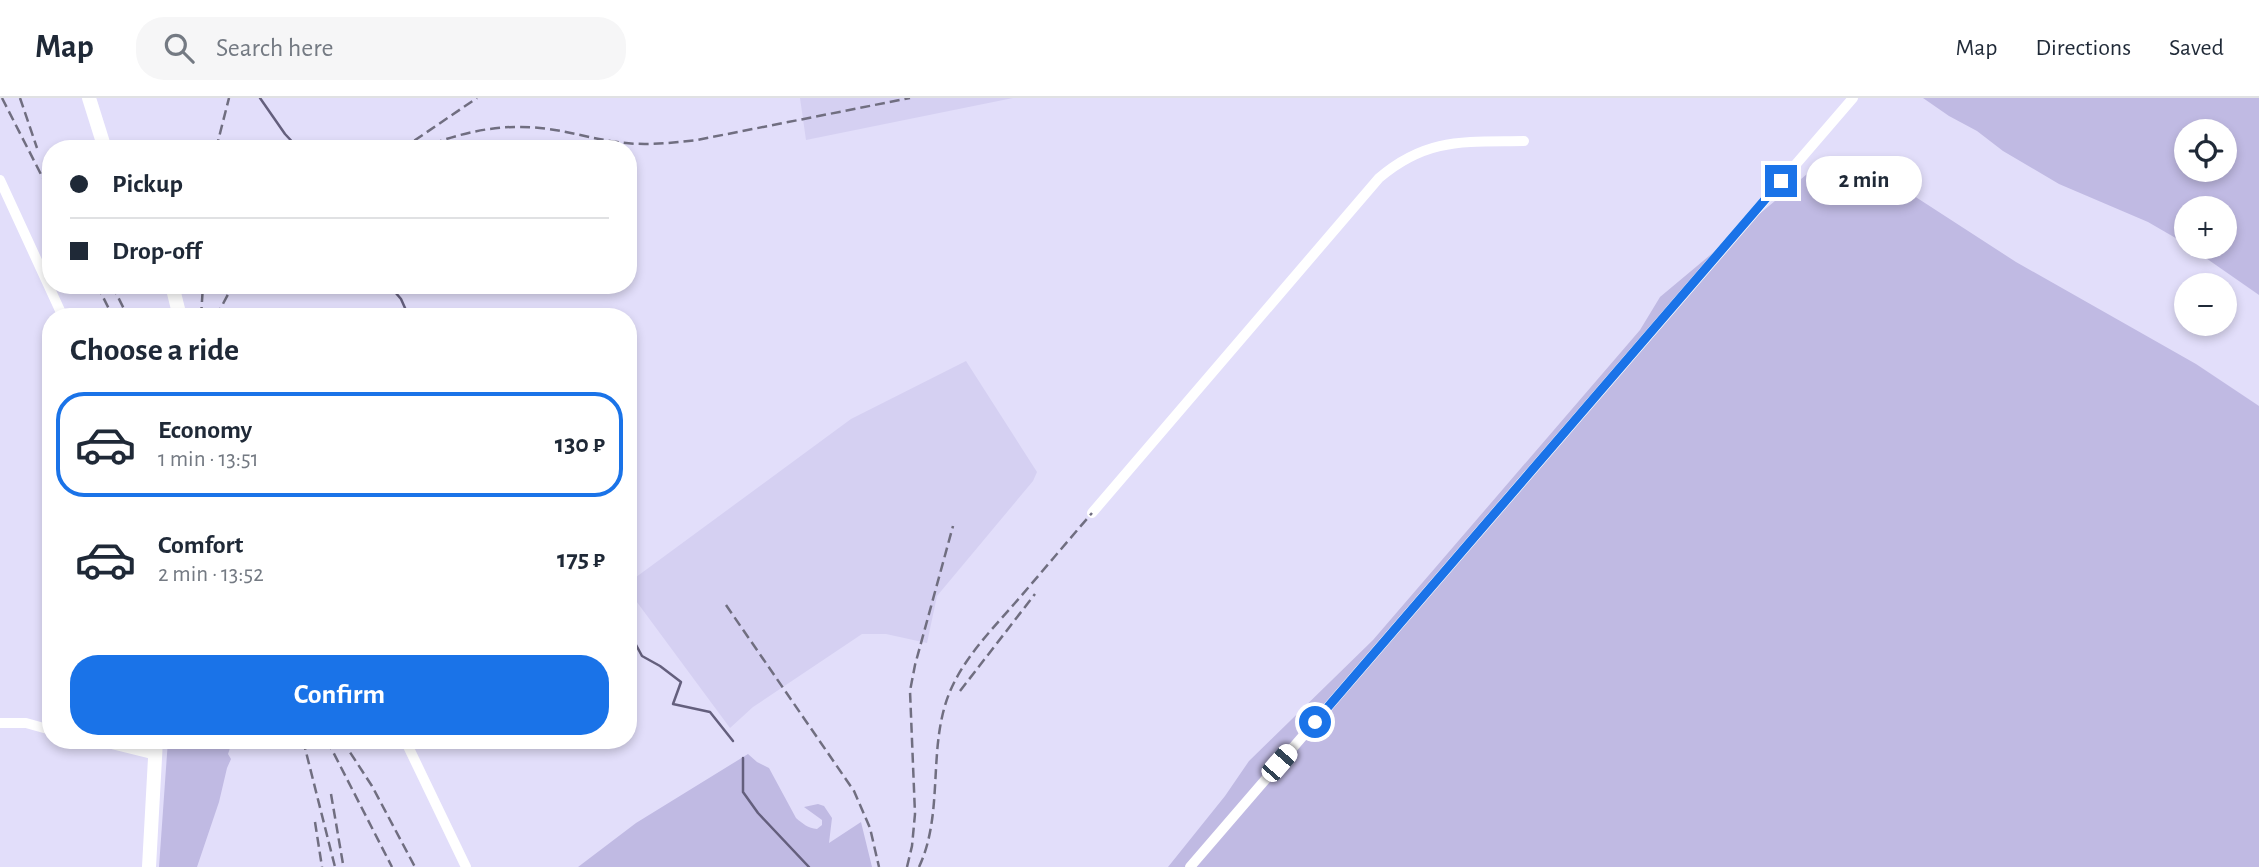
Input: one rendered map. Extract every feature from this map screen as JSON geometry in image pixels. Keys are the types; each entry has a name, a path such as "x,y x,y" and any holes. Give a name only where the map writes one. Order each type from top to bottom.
{"main road":[{"path":"89,98 102,140"},
{"path":"149,867 156,749"}],"street":[{"path":"1190,867 1853,98"},
{"path":"1092,513 1388,170 1411,155 1437,146 1468,142 1524,141"},
{"path":"0,180 42,271"},
{"path":"0,723 26,723 42,727"},
{"path":"409,749 466,867"}],"shaded area":[{"path":"800,98 1013,98 806,140"},
{"path":"1923,98 2259,98 2259,295 2237,280 2237,273 2227,273 2207,259 2237,259 2237,196 2174,196 2174,237 2148,222 2059,184 2003,151 1977,131"},
{"path":"1825,159 1857,159 2016,262 2196,364 2259,406 2259,867 1168,867 1225,796 1249,761 1373,640 1640,330 1660,297"},
{"path":"966,361 1037,472 1033,481 937,596 927,643 886,634 862,634 753,707 730,728 637,602 637,576 851,419"},
{"path":"167,749 230,749 228,754 231,759 197,867 159,867"},
{"path":"748,754 769,768 796,818 803,824 817,829 822,825 822,820 804,807 818,804 824,806 832,818 829,843 861,822 872,867 578,867 636,823"}],"waterway":[{"path":"260,98 291,140"},
{"path":"397,294 405,308"},
{"path":"637,647 642,656 681,682 673,704 710,712 733,741"},
{"path":"743,758 743,792 758,813 809,867"}],"railway":[{"path":"2,98 42,176"},
{"path":"20,98 37,148"},
{"path":"218,140 229,98"},
{"path":"415,140 477,98"},
{"path":"637,143 697,140 910,98"},
{"path":"442,140 491,129 516,127 555,130 604,140"},
{"path":"102,294 108,308"},
{"path":"116,294 124,308"},
{"path":"202,294 202,308"},
{"path":"221,308 228,294"},
{"path":"919,867 931,829 940,728 956,679 983,640 1092,513"},
{"path":"907,867 915,814 910,691 953,526"},
{"path":"960,691 1035,594"},
{"path":"726,605 854,791 870,828 879,867"},
{"path":"305,749 335,867"},
{"path":"332,749 392,867"},
{"path":"348,749 372,786 415,867"},
{"path":"331,794 343,864"},
{"path":"315,822 322,867"}],"route":[{"path":"1315,722 1781,181"}]}
